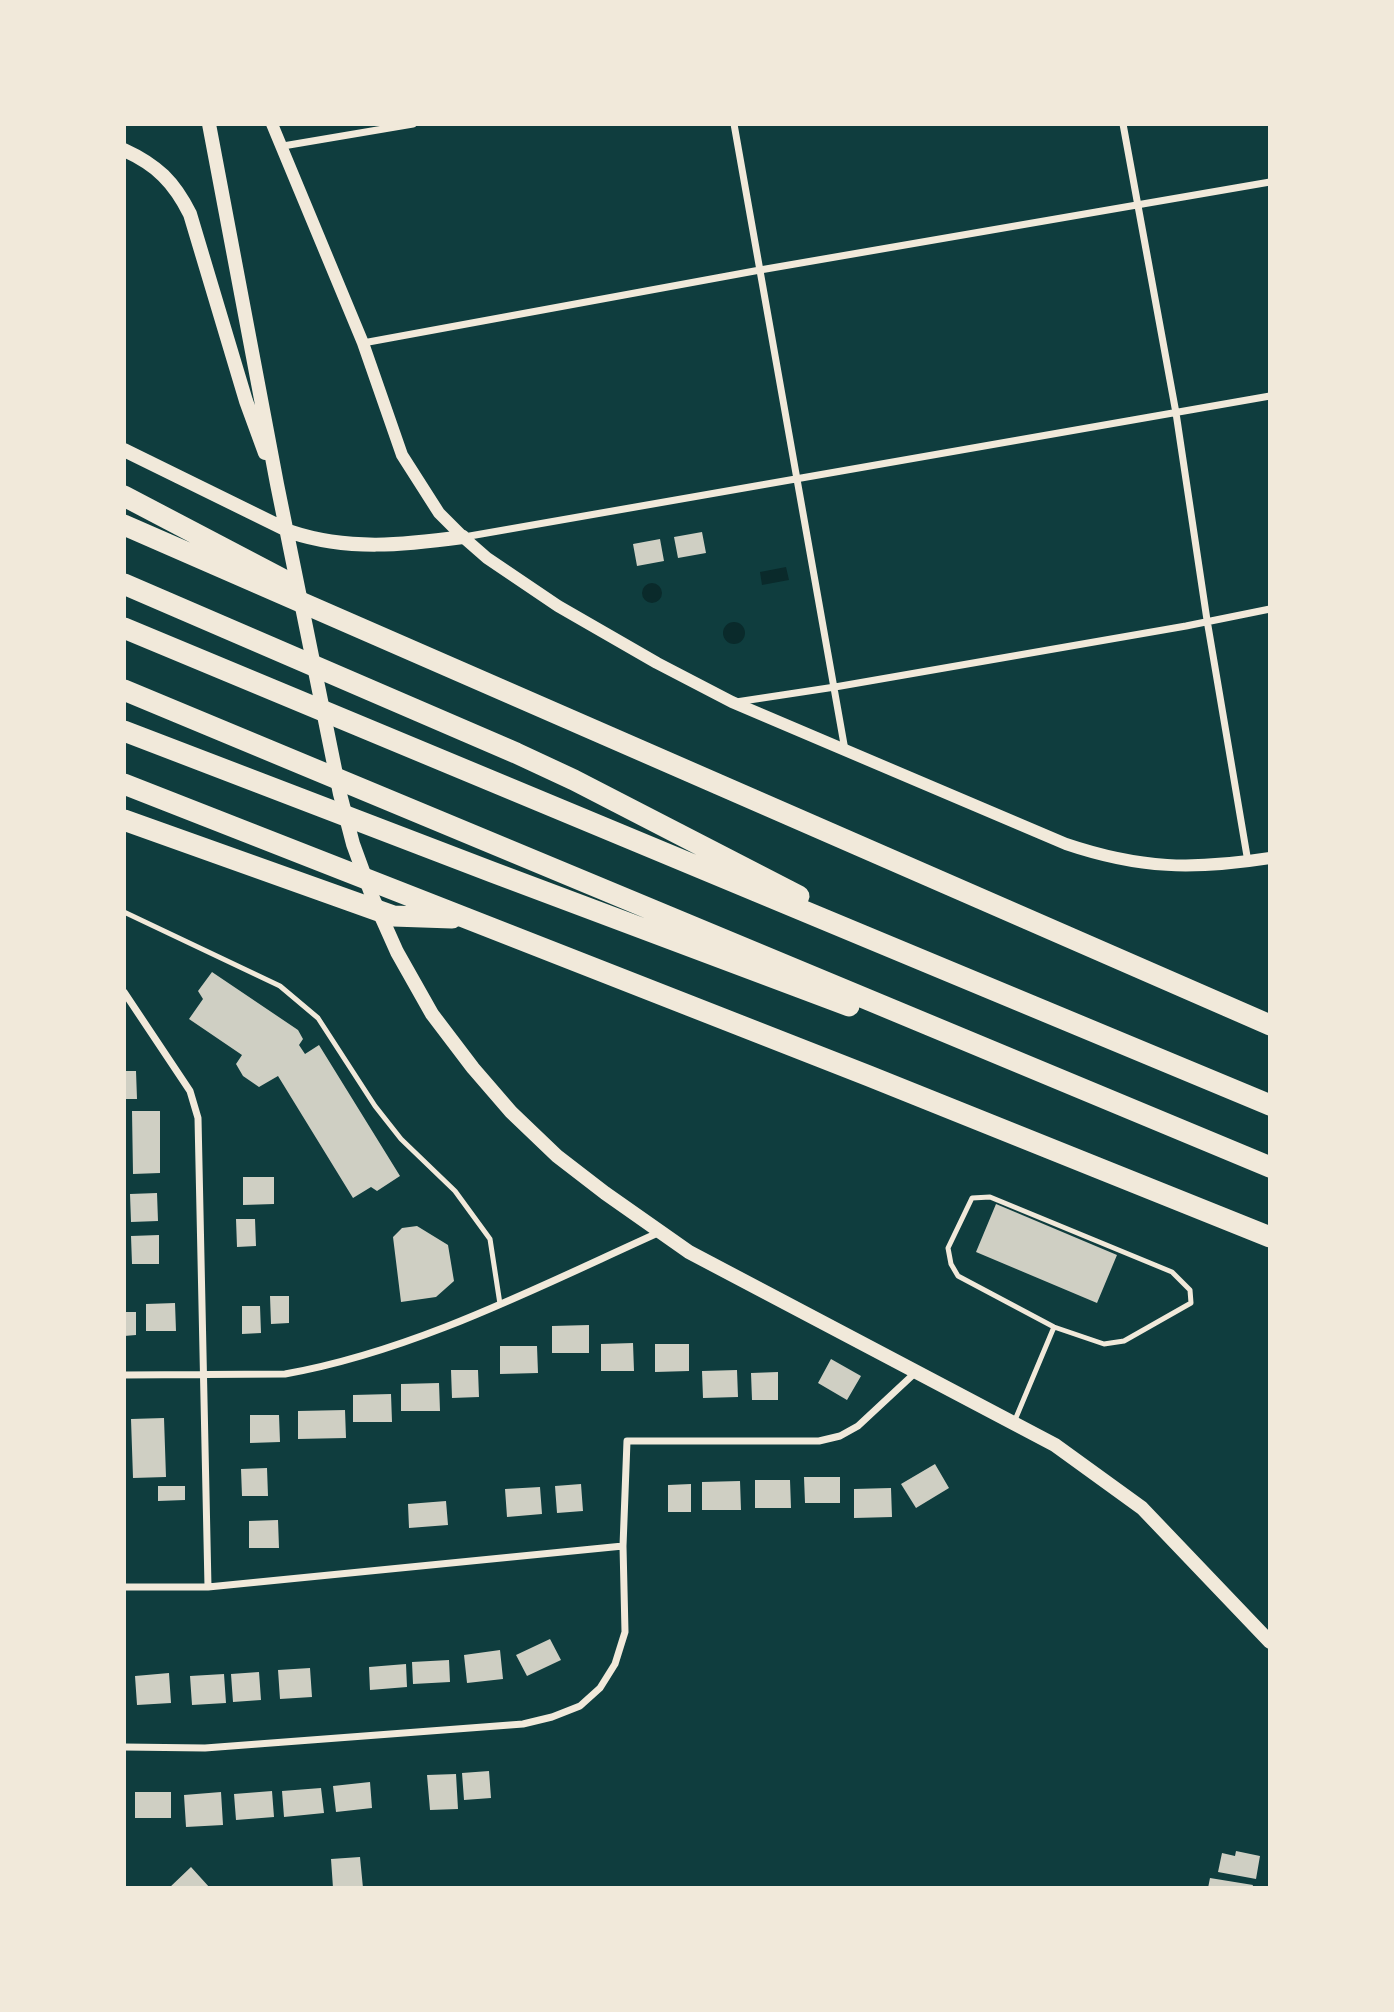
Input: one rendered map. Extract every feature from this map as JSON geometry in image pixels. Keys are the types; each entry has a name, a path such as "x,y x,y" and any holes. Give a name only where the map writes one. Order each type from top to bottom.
{"highway":[{"path":"124,496 438,662"},
{"path":"124,525 1270,1025"},
{"path":"124,584 455,725 574,780 903,952"},
{"path":"124,628 1270,1105"},
{"path":"124,690 1270,1167"},
{"path":"124,731 747,969 1125,1107"},
{"path":"124,784 1270,1237"},
{"path":"124,820 393,916 466,918"}],"main road":[{"path":"209,124 277,484 340,794 353,844 372,896 397,952 432,1014 511,1112 557,1156 690,1252 1055,1445 1142,1508 1270,1642"},
{"path":"124,150 162,173 179,193 190,214 246,401 277,484"},
{"path":"124,450 291,532 312,539 338,544 400,545 463,537"}],"street":[{"path":"272,124 363,343 401,455 439,513 487,558 558,606 732,702 1066,844 1098,855 1168,866 1216,866 1270,858"},
{"path":"283,146 412,124"},
{"path":"734,124 845,750"},
{"path":"1123,124 1176,413 1207,620 1248,862"},
{"path":"363,343 760,270 1270,182"},
{"path":"463,537 1270,396"},
{"path":"732,702 835,687 1270,609"},
{"path":"124,992 190,1091 198,1118 208,1587"},
{"path":"124,1375 285,1374 309,1370 436,1332 660,1232"},
{"path":"124,1747 205,1748 523,1724 580,1706 600,1688 615,1664 625,1632 623,1546 627,1441 819,1441 840,1436 858,1426 917,1372"},
{"path":"124,1587 208,1587 623,1546"}],"lane":[{"path":"124,912 280,986 318,1018 375,1106 401,1139 455,1191 489,1239 500,1304"},
{"path":"990,1197 1172,1272 1190,1290 1191,1303 1124,1341 1104,1344 1054,1326 958,1276 951,1264 948,1248 972,1198 990,1197"},
{"path":"1014,1423 1054,1326"}],"water":[{"path":"786,567 789,580 762,585 760,572"},
{"path":"652,583 659,586 662,593 659,600 652,603 645,600 642,593 645,586"},
{"path":"734,622 742,625 745,633 742,641 734,644 726,641 723,633 726,625"}],"building":[{"path":"702,532 706,553 678,558 674,537"},
{"path":"660,539 664,561 637,566 633,544"},
{"path":"212,972 298,1030 303,1039 299,1045 305,1054 319,1045 400,1176 377,1191 371,1187 353,1198 278,1076 259,1087 243,1076 236,1064 242,1055 189,1019 203,999 198,991"},
{"path":"124,1071 136,1071 137,1099 124,1099"},
{"path":"132,1111 160,1111 160,1173 133,1174"},
{"path":"243,1177 274,1177 274,1204 243,1205"},
{"path":"157,1193 158,1221 131,1222 130,1194"},
{"path":"996,1204 1117,1255 1097,1303 976,1252"},
{"path":"236,1219 255,1219 256,1246 237,1247"},
{"path":"417,1226 448,1245 454,1281 436,1297 401,1302 393,1237 402,1228"},
{"path":"159,1235 159,1264 132,1264 131,1236"},
{"path":"270,1296 289,1296 289,1323 271,1324"},
{"path":"175,1303 176,1331 146,1331 146,1304"},
{"path":"242,1306 260,1306 261,1333 242,1334"},
{"path":"124,1312 136,1312 136,1335 124,1336"},
{"path":"589,1325 589,1353 552,1353 552,1326"},
{"path":"633,1343 634,1371 601,1371 601,1344"},
{"path":"655,1344 689,1344 689,1371 655,1372"},
{"path":"500,1346 537,1346 538,1373 500,1374"},
{"path":"831,1359 861,1376 847,1400 818,1383"},
{"path":"451,1370 478,1370 479,1397 452,1398"},
{"path":"737,1370 738,1397 703,1398 702,1371"},
{"path":"778,1372 778,1400 752,1400 751,1373"},
{"path":"439,1383 440,1411 401,1411 401,1384"},
{"path":"391,1394 392,1422 353,1422 353,1395"},
{"path":"345,1410 346,1438 298,1439 298,1411"},
{"path":"250,1415 279,1415 280,1442 250,1443"},
{"path":"164,1418 166,1477 133,1478 131,1419"},
{"path":"935,1464 949,1488 916,1508 901,1484"},
{"path":"267,1468 268,1496 242,1496 241,1469"},
{"path":"804,1477 840,1477 840,1503 805,1503"},
{"path":"755,1480 790,1480 791,1508 755,1508"},
{"path":"740,1481 741,1510 702,1510 702,1482"},
{"path":"581,1484 583,1511 557,1513 555,1486"},
{"path":"691,1484 691,1512 668,1512 668,1485"},
{"path":"158,1486 185,1486 185,1500 158,1501"},
{"path":"540,1487 542,1514 507,1517 505,1489"},
{"path":"891,1488 892,1517 854,1518 854,1489"},
{"path":"446,1501 448,1525 409,1528 408,1504"},
{"path":"278,1520 279,1548 249,1548 249,1521"},
{"path":"550,1639 561,1660 527,1676 516,1655"},
{"path":"500,1650 503,1679 467,1683 464,1655"},
{"path":"449,1660 450,1682 413,1684 412,1662"},
{"path":"406,1664 407,1687 370,1690 369,1667"},
{"path":"310,1668 312,1697 280,1699 278,1670"},
{"path":"259,1672 261,1700 233,1702 231,1674"},
{"path":"169,1673 171,1703 137,1705 135,1676"},
{"path":"224,1674 226,1703 192,1705 190,1676"},
{"path":"489,1771 491,1798 464,1800 462,1773"},
{"path":"456,1774 458,1809 430,1810 427,1775"},
{"path":"370,1782 372,1808 336,1812 333,1786"},
{"path":"321,1788 324,1813 284,1817 282,1791"},
{"path":"272,1791 274,1817 236,1820 234,1794"},
{"path":"135,1792 171,1792 171,1818 135,1818"},
{"path":"221,1792 223,1825 186,1827 184,1795"},
{"path":"1236,1851 1260,1856 1256,1879 1218,1872 1222,1853 1235,1856"},
{"path":"360,1857 363,1888 333,1888 331,1859"},
{"path":"191,1867 210,1888 169,1888"},
{"path":"1210,1878 1253,1885 1252,1888 1208,1888"}]}
